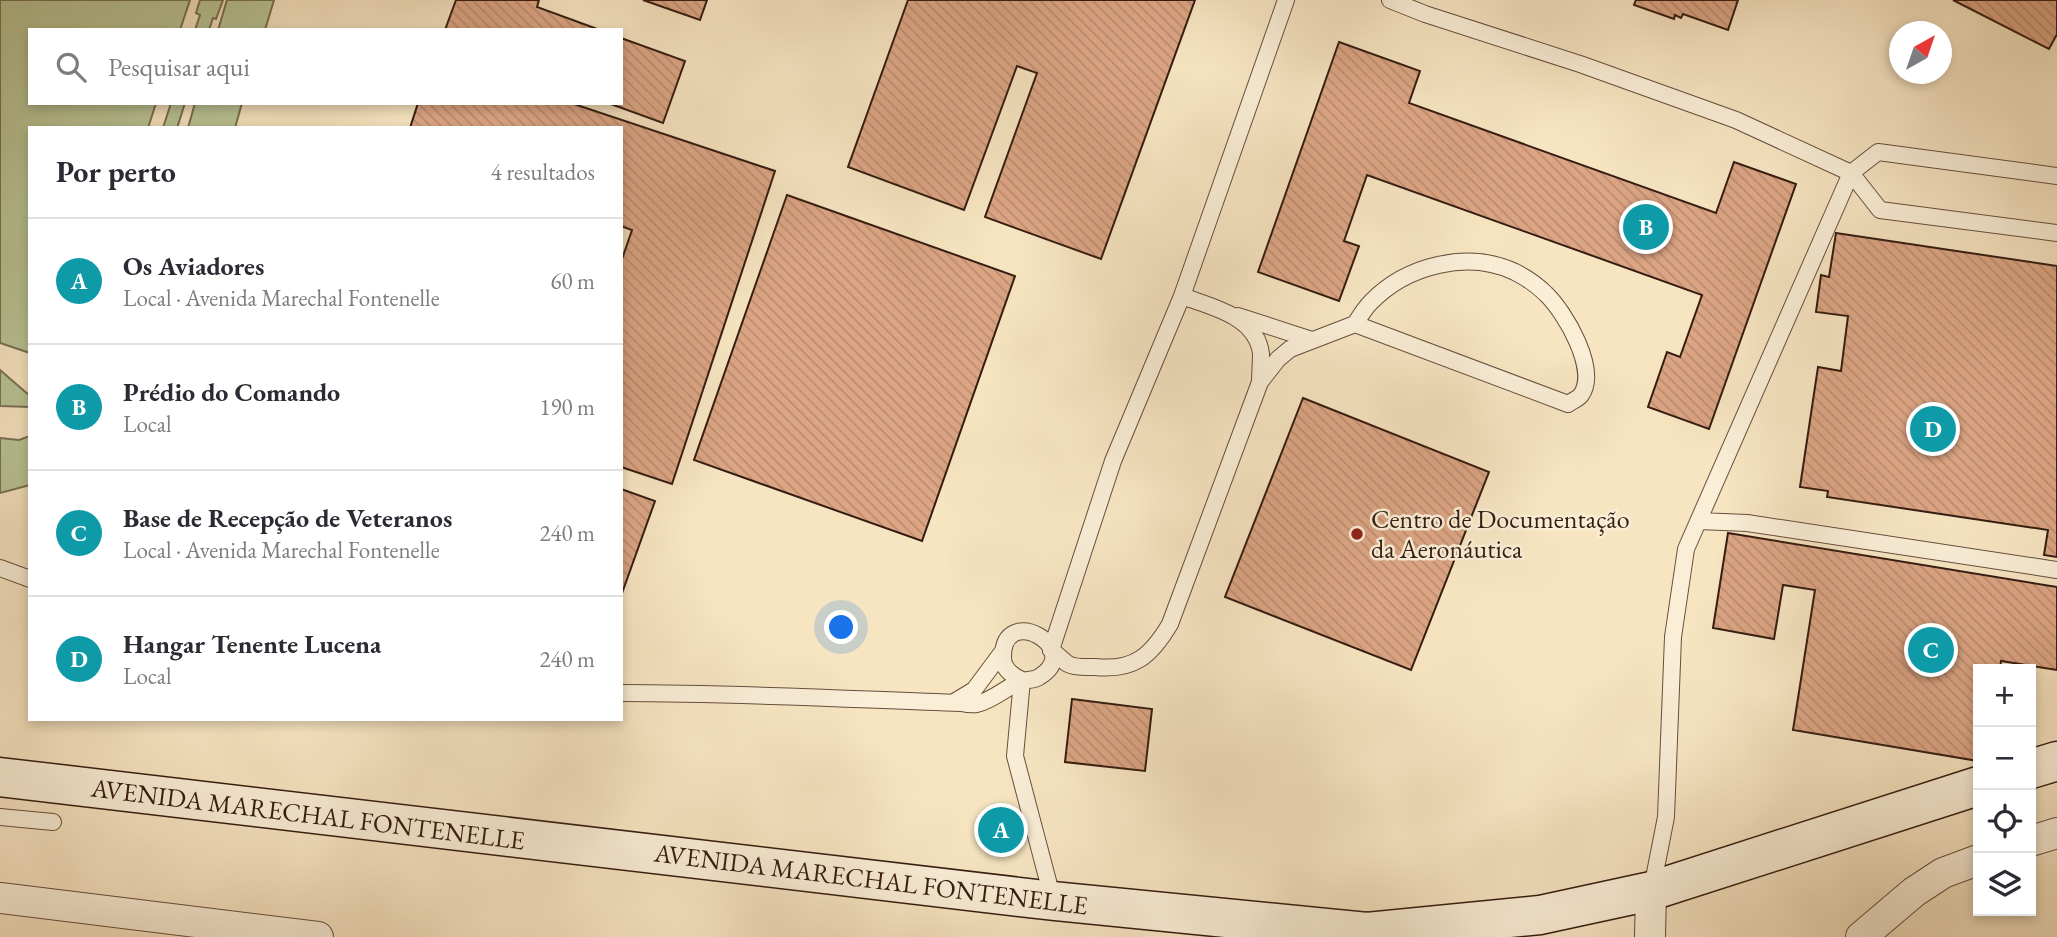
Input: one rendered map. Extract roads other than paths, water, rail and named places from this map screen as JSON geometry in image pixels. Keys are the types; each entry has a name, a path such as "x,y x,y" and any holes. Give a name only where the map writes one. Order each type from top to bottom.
{"main road":[{"path":"2036,767 2057,761"},
{"name":"AVENIDA MARECHAL FONTENELLE","path":"0,778 1054,901 1367,932 1540,915 1651,891 1973,788"}],"street":[{"path":"2036,839 2057,833"},
{"path":"1861,937 1914,892 1943,873 1973,862"},
{"path":"1650,937 1651,891"},
{"path":"0,898 318,937"}],"lane":[{"path":"1051,650 1113,461 1182,296 1286,0"},
{"path":"1390,0 1580,64 1736,121 1851,173 1880,210 2057,233"},
{"path":"1651,891 1666,817 1673,637 1686,549 1851,173 1878,152 2057,176"},
{"path":"1051,650 1070,665 1105,668 1130,666 1160,641 1170,624 1260,382 1278,359 1290,349 1355,324 1370,302 1422,269 1458,261 1489,264 1516,272 1546,293 1569,324 1584,358 1586,381 1581,396 1568,404 1355,324"},
{"path":"1182,296 1312,340"},
{"path":"1235,315 1252,332 1261,352 1260,382"},
{"path":"1699,521 1747,523 2057,570"},
{"path":"0,568 28,578"},
{"path":"951,703 975,690 1003,651 1007,640 1016,634 1026,631 1037,633 1046,640 1052,660 1041,676 1022,680 1011,675 1003,664 1003,651"},
{"path":"623,693 722,693 977,704 1022,680"},
{"path":"1022,680 1015,756 1054,901"},
{"path":"0,817 53,822"}],"place":[{"name":"Prédio do Comando","path":"1646,227"},
{"name":"Hangar Tenente Lucena","path":"1933,429"},
{"name":"Centro de Documentação da Aeronáutica","path":"1357,534"},
{"name":"Base de Recepção de Veteranos","path":"1931,650"},
{"name":"Os Aviadores","path":"1001,830"}]}
